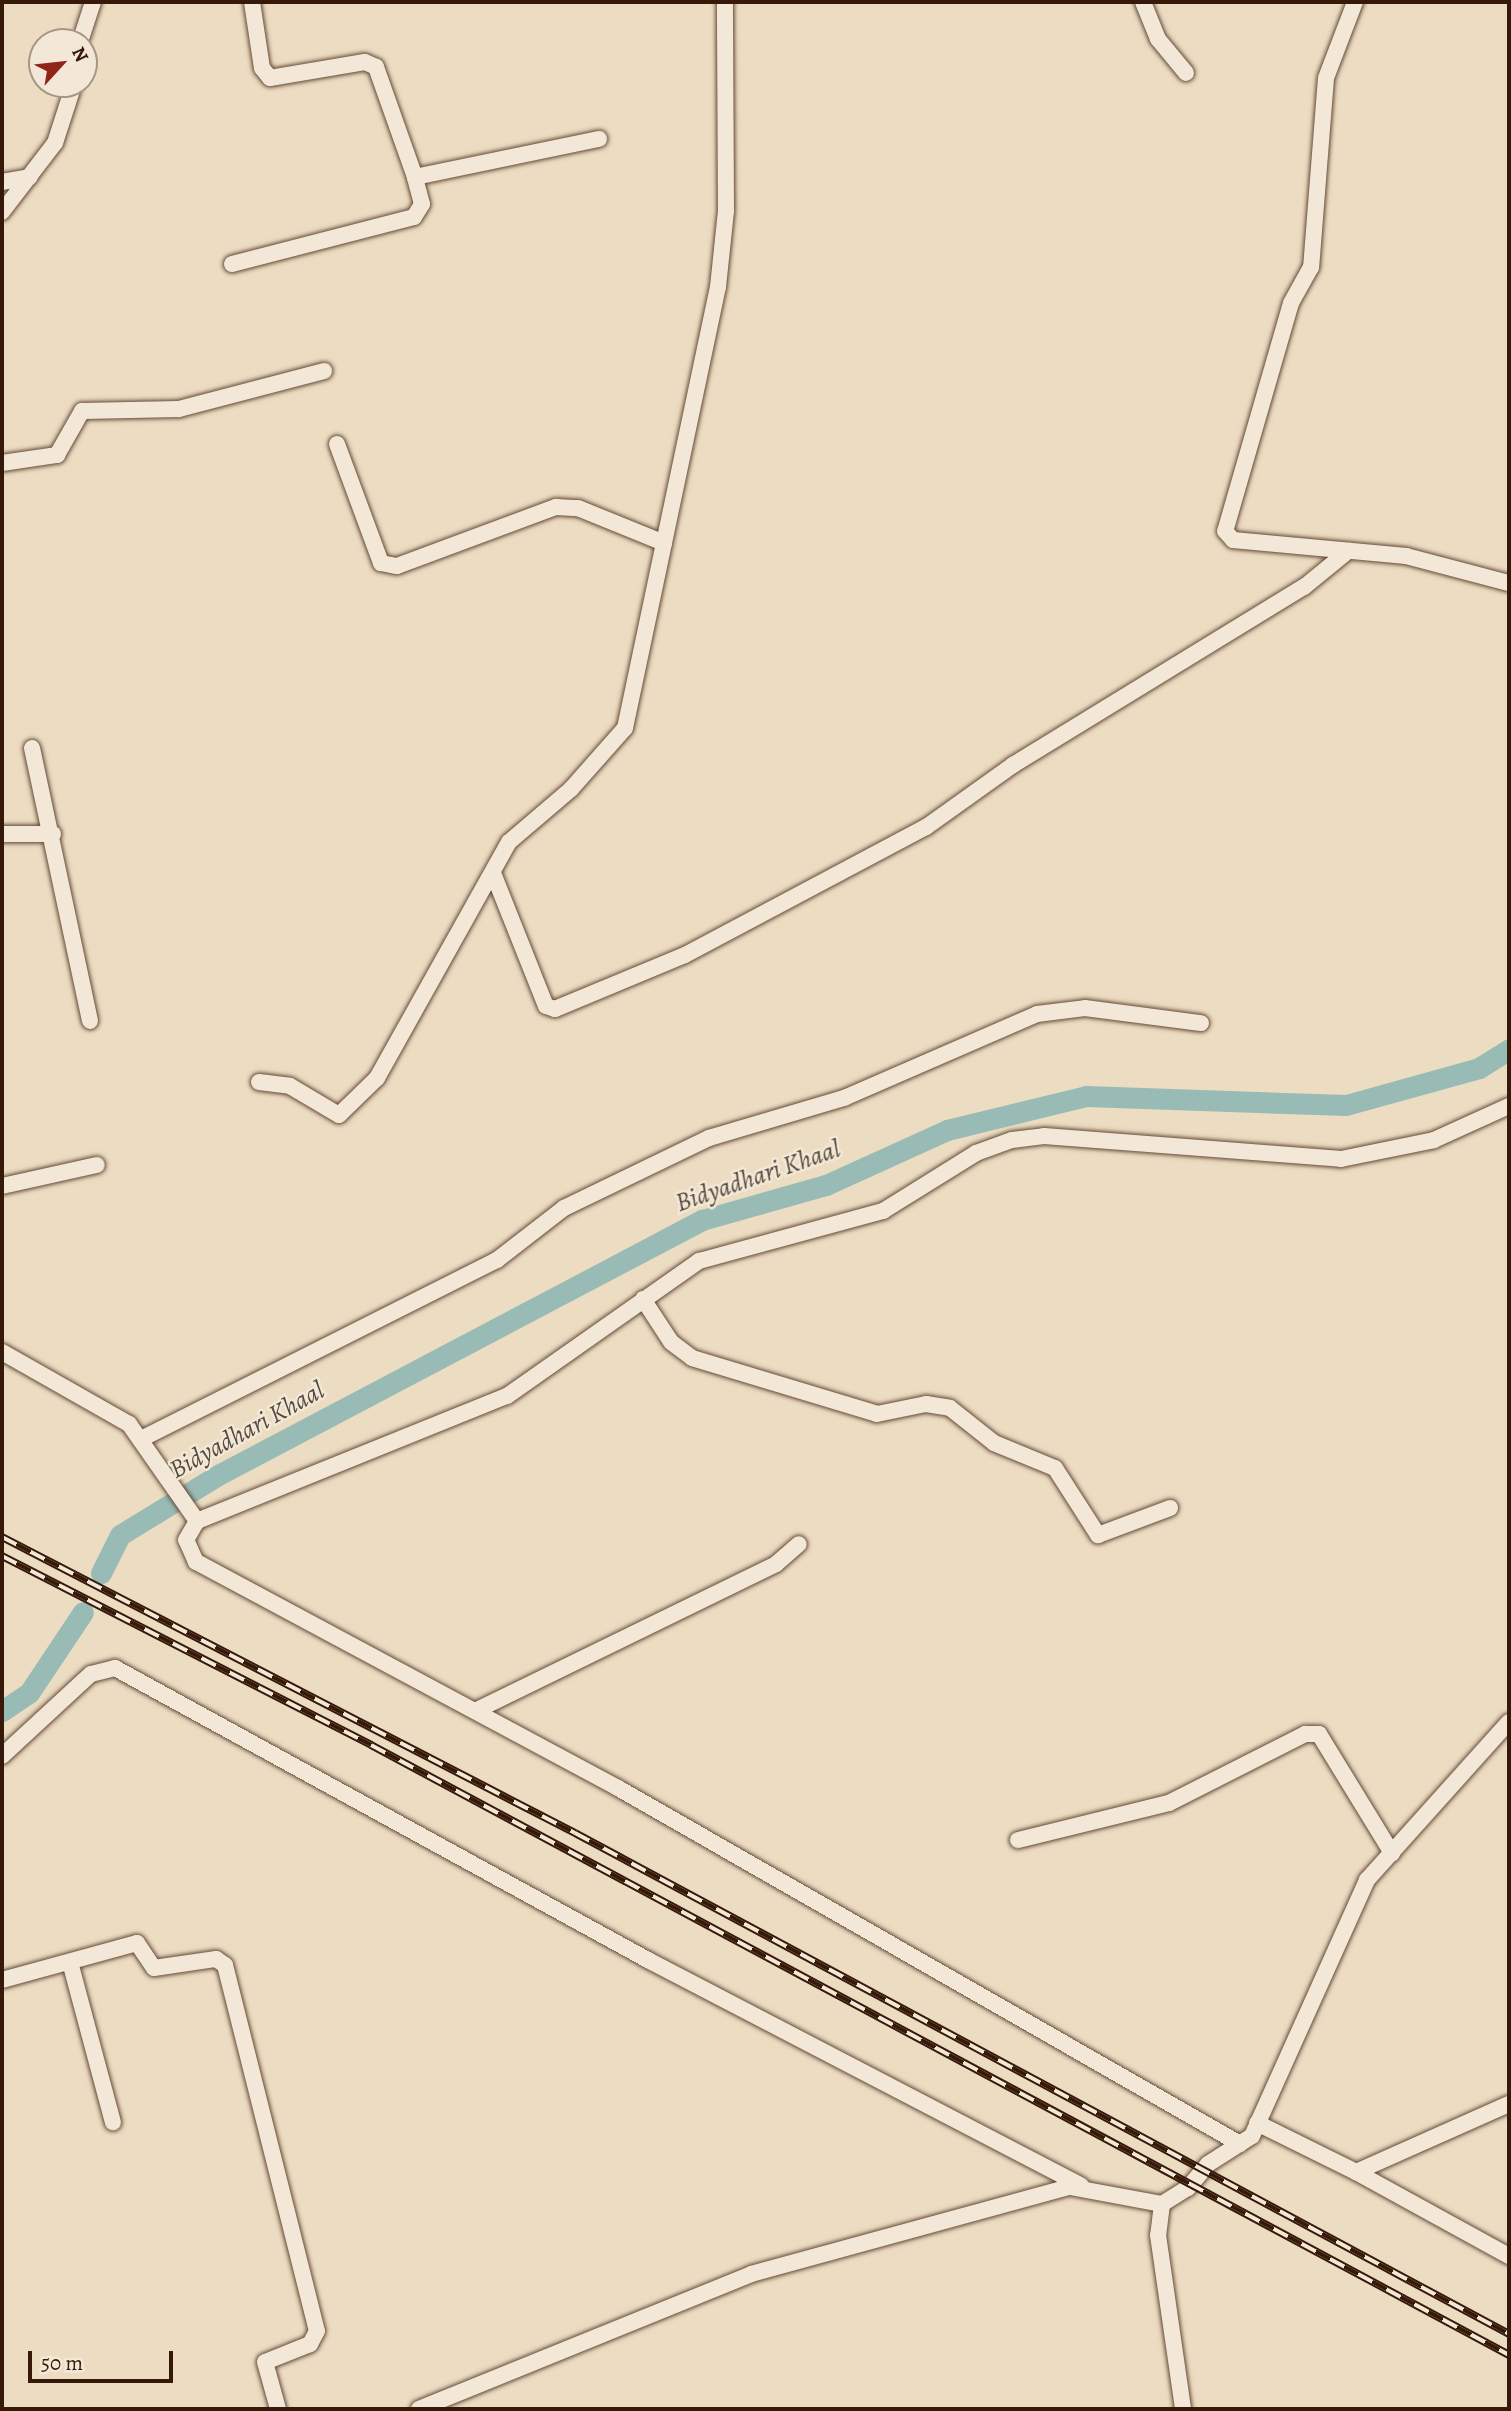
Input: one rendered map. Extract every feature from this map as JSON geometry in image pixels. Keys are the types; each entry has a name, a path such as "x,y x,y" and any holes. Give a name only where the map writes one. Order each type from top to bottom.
{"street":[{"path":"85,28 93,2"},
{"path":"232,264 414,218 422,204 376,67 365,62 270,78 262,68 253,2"},
{"path":"259,1082 290,1086 340,1115 377,1078 509,842 572,789 625,728 710,335 726,211 725,2"},
{"path":"1143,2 1158,39 1186,73"},
{"path":"1355,2 1326,78 1311,267 1291,303 1224,524 1233,540 1406,556 1509,583"},
{"path":"2,212 55,143 69,98"},
{"path":"415,177 598,139"},
{"path":"2,182 30,177"},
{"path":"2,463 57,455 82,411 179,409 324,371"},
{"path":"337,444 381,562 397,566 556,507 578,508 664,542"},
{"path":"493,873 546,1006 555,1009 685,955 926,827 1013,765 1304,587 1348,551"},
{"path":"32,748 53,834 90,1021"},
{"path":"2,834 53,834"},
{"path":"143,1438 497,1259 564,1208 709,1139 845,1098 1037,1014 1085,1008 1201,1023"},
{"path":"1240,2144 475,1711 196,1562 186,1545 197,1521 507,1396 699,1261 883,1211 976,1153 1024,1136 1341,1159 1434,1140 1509,1106"},
{"path":"2,1186 97,1165"},
{"path":"643,1298 671,1342 692,1358 877,1414 926,1404 950,1408 994,1443 1055,1468 1087,1527 1098,1535 1170,1508"},
{"path":"2,1352 110,1409 143,1438 197,1521"},
{"path":"475,1711 776,1564 799,1544"},
{"path":"2,1756 91,1674 115,1668 648,1960 1081,2185 1162,2204"},
{"path":"1183,2409 1158,2235 1162,2204 1240,2144 1257,2123 1359,1893 1509,1722"},
{"path":"1018,1840 1169,1803 1305,1734 1319,1734 1392,1853"},
{"path":"2,1979 137,1943 154,1968 216,1959 226,1968 317,2331 310,2344 265,2362 278,2409"},
{"path":"71,1962 113,2122"},
{"path":"1356,2172 1509,2104"},
{"path":"1257,2123 1356,2172 1509,2256"},
{"path":"419,2409 751,2274 1081,2185"}],"waterway":[{"name":"Bidyadhari Khaal","path":"101,1573 120,1535 220,1474 702,1220 826,1185 947,1130 1086,1096 1346,1105 1479,1068 1509,1049"},
{"name":"Bidyadhari Khaal","path":"2,1711 29,1693 83,1612"}],"railway":[{"path":"2,1537 575,1833 1509,2334"},
{"path":"2,1556 371,1745 1509,2355"}]}
